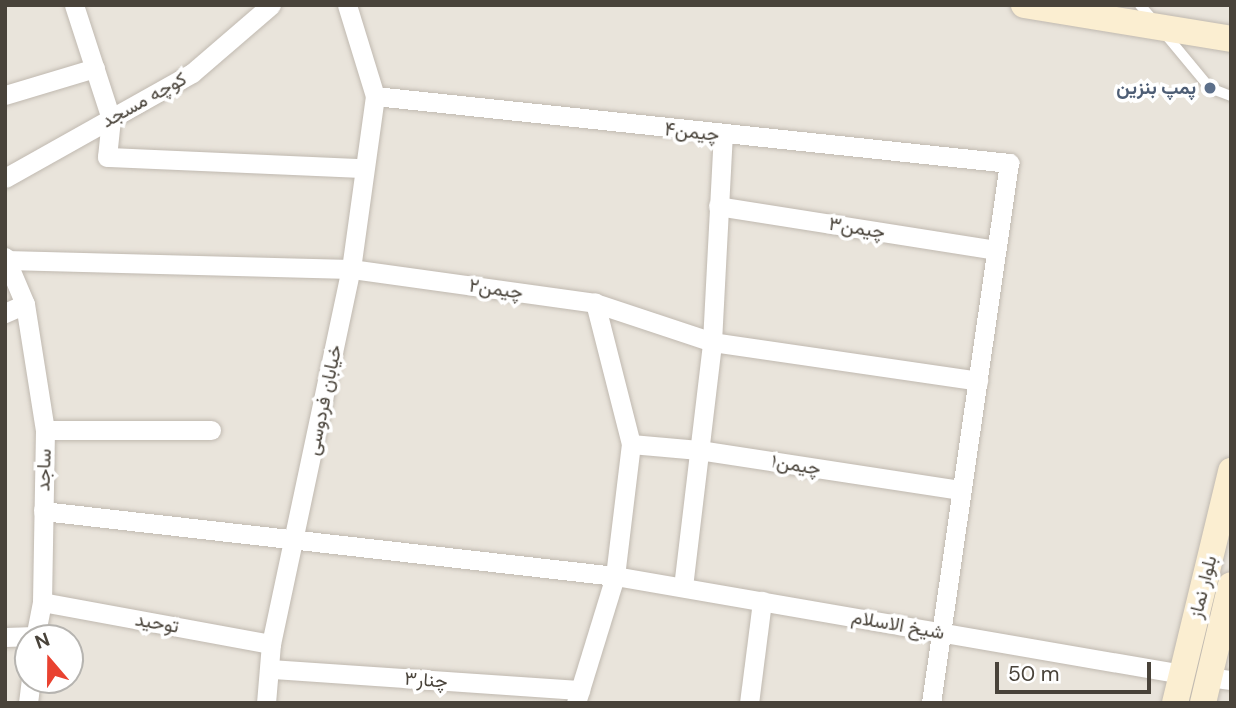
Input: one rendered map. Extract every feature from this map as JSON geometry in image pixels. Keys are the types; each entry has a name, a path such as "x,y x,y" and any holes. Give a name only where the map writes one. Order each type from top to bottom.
{"main road":[{"path":"1024,5 1231,39"},
{"name":"بلوار نماز","path":"1175,703 1231,471"},
{"name":"بلوار نماز","path":"1203,703 1220,679 1231,585"},
{"path":"1182,674 1220,679"}],"street":[{"path":"74,5 111,119 107,157 364,167"},
{"name":"کوچه مسجد","path":"5,178 192,73 271,5"},
{"path":"347,5 374,96"},
{"path":"5,95 95,68"},
{"name":"چیمن۴","path":"374,96 723,135 1009,163 996,250"},
{"name":"خیابان فردوسی","path":"267,703 272,669 271,644 351,270 374,96"},
{"path":"683,587 712,342 723,135"},
{"name":"چیمن۳","path":"718,206 996,250"},
{"path":"931,703 996,250"},
{"name":"چیمن۲","path":"6,259 351,270 596,303 712,342 978,381"},
{"name":"ساجد","path":"6,259 25,304 45,430 42,602 38,624"},
{"path":"578,696 615,576 631,444 596,303"},
{"path":"5,313 25,304"},
{"path":"45,430 211,430"},
{"name":"چیمن۱","path":"631,444 699,450 961,490"},
{"name":"شیخ الاسلام","path":"43,511 615,576 1182,674"},
{"path":"748,703 762,601"},
{"name":"توحید","path":"42,602 271,644"},
{"name":"چنار۳","path":"272,669 578,696"}],"lane":[{"path":"1140,5 1210,89 1231,96"}],"shaded area":[{"path":"5,5 1231,5 1231,703 5,703"}],"place":[{"name":"پمپ بنزین","path":"1210,88"}]}
